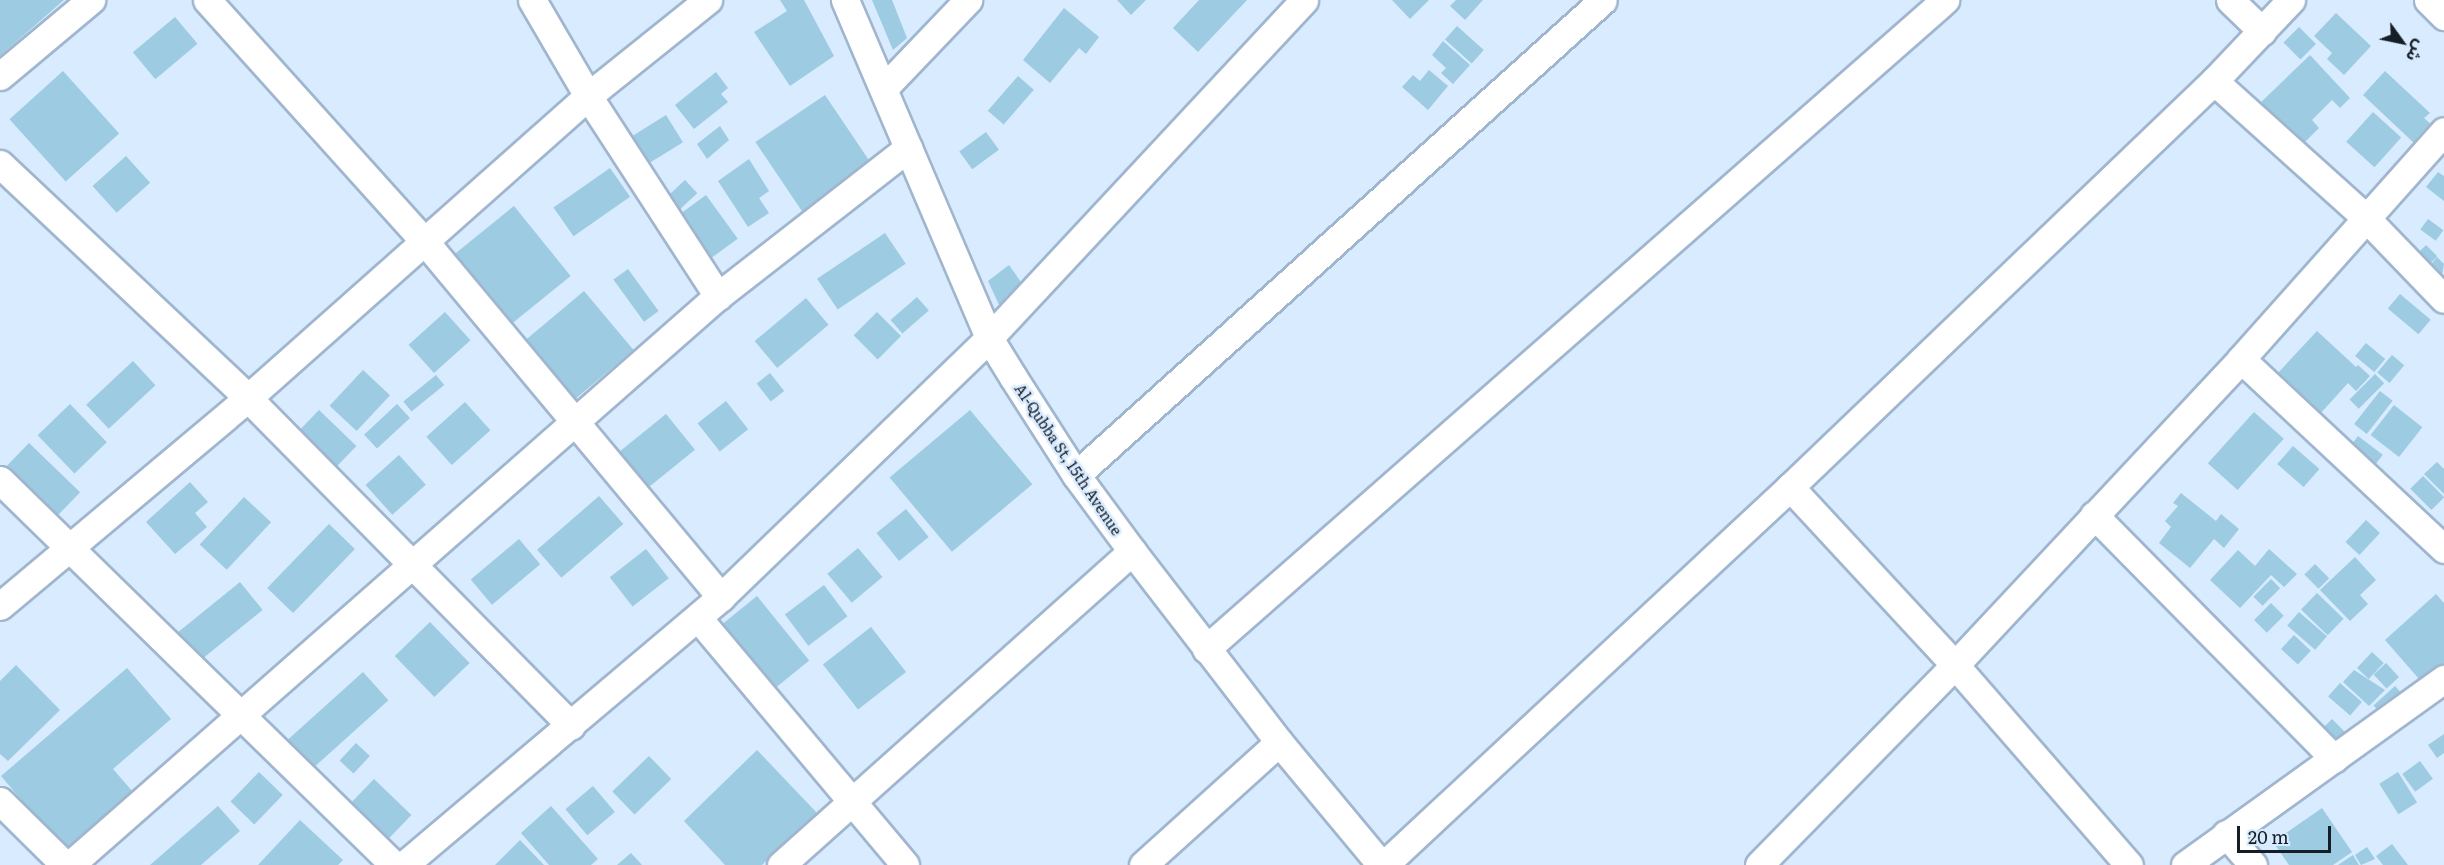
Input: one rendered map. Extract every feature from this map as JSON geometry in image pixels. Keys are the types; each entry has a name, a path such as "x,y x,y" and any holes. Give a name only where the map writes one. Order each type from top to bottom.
{"street":[{"path":"0,76 91,0"},
{"path":"207,0 426,243 721,597"},
{"path":"531,0 588,96 718,296"},
{"path":"0,606 248,398 426,243 588,96 708,0"},
{"name":"Al-Qubba St, 15th Avenue","path":"845,0 989,338 1076,475 1132,551 1279,742 1382,865"},
{"path":"884,88 968,0"},
{"path":"404,865 721,597 989,338 1304,0"},
{"path":"1076,475 1603,0"},
{"path":"1206,649 1945,0"},
{"path":"2230,0 2262,31"},
{"path":"1382,865 1790,487 2214,81 2291,0"},
{"path":"2428,0 2444,16"},
{"path":"2214,81 2366,218 2444,299"},
{"path":"1759,865 1955,665 2241,359 2444,131"},
{"path":"70,865 718,296 908,148"},
{"path":"0,164 248,398 572,725"},
{"path":"2241,359 2444,549"},
{"path":"0,480 394,865"},
{"path":"1790,487 1955,665 2129,865"},
{"path":"2094,515 2334,758"},
{"path":"781,865 851,799 1132,551"},
{"path":"698,618 905,865"},
{"path":"2185,865 2444,679"},
{"path":"1143,865 1279,742"},
{"path":"0,801 65,865"},
{"path":"2226,834 2253,865"}],"building":[{"path":"0,0 64,0 0,56"},
{"path":"780,0 804,0 834,56 790,86 754,32 787,11"},
{"path":"872,0 892,0 907,38 893,50"},
{"path":"1117,0 1146,0 1131,15"},
{"path":"1199,0 1247,0 1198,52 1173,28"},
{"path":"1392,0 1429,0 1410,19"},
{"path":"1456,0 1483,0 1465,20 1450,6"},
{"path":"1064,8 1099,37 1086,54 1079,48 1050,83 1023,60"},
{"path":"2336,13 2371,46 2344,75 2327,59 2332,53 2314,36"},
{"path":"175,17 197,44 155,79 133,52"},
{"path":"1457,26 1484,50 1472,63 1445,39"},
{"path":"2299,27 2316,44 2300,60 2283,43"},
{"path":"1443,41 1470,65 1453,84 1441,73 1446,68 1432,55"},
{"path":"2310,55 2350,98 2340,108 2332,100 2312,120 2319,128 2298,149 2257,106"},
{"path":"1429,70 1448,86 1428,110 1402,87 1413,75 1420,81"},
{"path":"63,71 119,133 66,182 9,119"},
{"path":"2385,71 2430,113 2424,118 2432,125 2415,144 2363,95"},
{"path":"716,72 728,88 721,94 728,102 694,129 675,105"},
{"path":"1018,76 1034,90 1004,124 988,111"},
{"path":"825,95 874,168 805,215 755,142"},
{"path":"2373,112 2401,137 2374,167 2346,142"},
{"path":"666,115 683,142 648,164 631,137"},
{"path":"720,126 729,140 707,159 697,144"},
{"path":"986,132 999,150 972,169 959,151"},
{"path":"126,156 150,183 117,213 93,186"},
{"path":"749,159 769,191 759,198 769,213 748,227 718,181"},
{"path":"610,168 630,197 574,236 553,208"},
{"path":"2438,172 2444,176 2444,201 2426,187"},
{"path":"685,180 697,193 675,214 663,200"},
{"path":"706,195 738,239 709,260 677,216"},
{"path":"514,206 571,276 506,328 449,258"},
{"path":"2428,219 2443,230 2436,241 2420,230"},
{"path":"885,233 906,264 838,310 817,279"},
{"path":"2426,245 2437,256 2427,267 2415,256"},
{"path":"2437,257 2444,264 2441,281 2428,268"},
{"path":"1009,265 1023,285 1001,309 988,281"},
{"path":"628,269 659,311 644,322 613,280"},
{"path":"584,291 633,350 569,404 520,345"},
{"path":"2400,294 2431,320 2418,334 2388,309"},
{"path":"917,297 929,311 902,334 891,320"},
{"path":"806,298 828,325 777,368 755,341"},
{"path":"445,312 470,340 434,373 409,345"},
{"path":"877,312 901,336 878,359 854,335"},
{"path":"2317,331 2356,367 2358,365 2370,376 2356,391 2348,383 2320,414 2277,374"},
{"path":"2366,343 2385,359 2374,372 2355,356"},
{"path":"2392,355 2404,365 2389,383 2377,373"},
{"path":"133,361 156,385 109,429 86,405"},
{"path":"363,370 390,395 357,431 330,406"},
{"path":"770,373 784,391 771,402 757,383"},
{"path":"2375,374 2384,383 2359,409 2350,399"},
{"path":"436,375 444,385 412,412 403,401"},
{"path":"2380,391 2393,401 2367,434 2354,424"},
{"path":"726,401 748,429 720,452 698,423"},
{"path":"465,402 490,430 452,465 426,437"},
{"path":"70,404 107,442 74,473 38,435"},
{"path":"397,404 410,418 377,449 364,435"},
{"path":"2394,405 2422,427 2399,457 2371,435"},
{"path":"319,410 356,446 332,471 295,435"},
{"path":"970,410 1032,484 952,552 890,477"},
{"path":"2254,412 2284,439 2238,490 2208,463"},
{"path":"666,414 695,450 642,493 613,457"},
{"path":"2358,436 2383,455 2373,468 2348,450"},
{"path":"29,443 80,492 52,521 1,472"},
{"path":"2293,446 2319,469 2304,487 2277,464"},
{"path":"399,455 426,485 392,515 366,485"},
{"path":"2437,462 2444,469 2444,494 2424,474"},
{"path":"2423,476 2444,497 2431,510 2410,489"},
{"path":"190,482 208,502 195,513 207,527 175,554 146,522"},
{"path":"2181,493 2216,521 2221,514 2239,529 2224,548 2214,539 2190,568 2159,543 2171,527 2165,521 2178,506 2173,503"},
{"path":"599,496 623,524 561,578 537,550"},
{"path":"244,497 271,522 227,570 200,545"},
{"path":"906,509 929,537 899,561 876,533"},
{"path":"2366,520 2380,533 2359,555 2346,542"},
{"path":"329,524 355,549 293,613 267,588"},
{"path":"519,539 540,564 492,605 471,579"},
{"path":"858,548 882,577 852,603 827,574"},
{"path":"646,549 669,578 633,606 610,577"},
{"path":"2269,549 2297,574 2284,587 2271,575 2240,608 2210,580 2238,550 2255,566"},
{"path":"2355,557 2376,580 2360,595 2368,604 2350,621 2320,590"},
{"path":"2315,564 2329,578 2319,589 2304,575"},
{"path":"2271,579 2280,588 2263,606 2253,597"},
{"path":"240,582 263,610 198,662 175,634"},
{"path":"824,585 847,616 808,646 785,614"},
{"path":"2317,593 2344,619 2328,635 2301,610"},
{"path":"2436,594 2444,603 2444,672 2426,687 2385,640"},
{"path":"757,596 809,661 772,691 720,626"},
{"path":"2271,603 2284,616 2267,633 2254,620"},
{"path":"2299,612 2327,636 2315,650 2287,626"},
{"path":"430,622 470,663 434,697 395,656"},
{"path":"871,627 906,672 858,709 823,665"},
{"path":"2294,635 2311,651 2298,665 2281,649"},
{"path":"2372,652 2384,663 2369,679 2357,668"},
{"path":"2386,663 2399,677 2387,688 2374,675"},
{"path":"16,665 60,710 8,761 0,754 0,681"},
{"path":"127,668 171,719 113,769 133,792 65,851 1,776"},
{"path":"2354,670 2385,690 2369,706 2343,682"},
{"path":"363,672 388,700 313,768 287,740"},
{"path":"2340,683 2362,702 2350,716 2328,697"},
{"path":"2395,686 2403,695 2381,714 2373,705"},
{"path":"2332,719 2348,735 2333,750 2317,734"},
{"path":"2444,734 2444,753 2437,758 2428,745"},
{"path":"356,743 370,756 354,774 340,761"},
{"path":"757,750 817,813 762,865 725,865 684,821"},
{"path":"649,756 671,779 635,814 612,791"},
{"path":"2420,761 2433,779 2415,792 2402,774"},
{"path":"259,772 283,795 254,824 231,801"},
{"path":"2398,772 2417,803 2398,814 2379,784"},
{"path":"374,779 411,815 382,846 344,810"},
{"path":"593,786 615,812 587,835 565,809"},
{"path":"218,806 240,831 201,865 150,865"},
{"path":"551,806 598,859 591,865 549,865 521,833"},
{"path":"2322,808 2352,852 2333,865 2289,865 2273,842"},
{"path":"300,820 343,860 338,865 258,865"},
{"path":"520,840 544,865 495,865"},
{"path":"2392,844 2408,865 2383,865 2376,856"},
{"path":"2367,847 2375,859 2361,865 2355,855"},
{"path":"631,853 642,865 617,865"},
{"path":"2353,855 2359,865 2338,865"}]}
